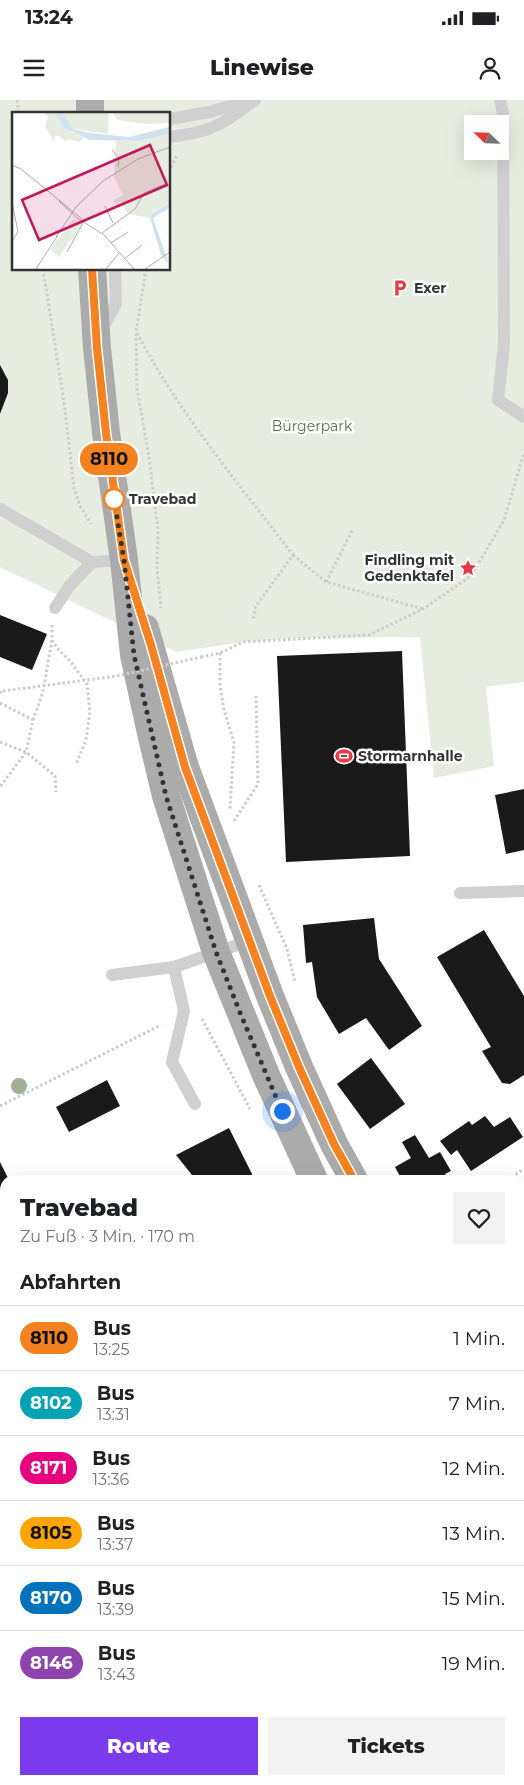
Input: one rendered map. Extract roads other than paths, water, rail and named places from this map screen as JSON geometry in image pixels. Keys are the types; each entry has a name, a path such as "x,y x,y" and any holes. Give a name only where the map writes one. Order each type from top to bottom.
{"main road":[{"path":"92,270 97,348 106,433 124,560 134,655 166,796 216,952 266,1075 312,1175"},
{"path":"124,560 151,645 185,767 299,1067 334,1144 351,1175"}],"lane":[{"path":"170,119 210,112 249,100"},
{"path":"170,138 216,126 255,100"},
{"path":"500,100 503,113 504,329 502,372 498,400 524,417"},
{"path":"97,348 100,334 116,304 116,270"},
{"path":"0,509 92,562 124,560"},
{"path":"55,608 70,585 92,562"},
{"path":"460,893 524,891"},
{"path":"112,975 174,967 250,941"},
{"path":"174,967 184,1011 172,1062 194,1104"}],"place":[{"name":"Exer","path":"400,288"},
{"name":"Travebad","path":"114,499"},
{"name":"Findling mit Gedenktafel","path":"468,568"},
{"name":"Stormarnhalle","path":"344,756"}],"park label":[{"name":"Bürgerpark","path":"312,426"}]}
